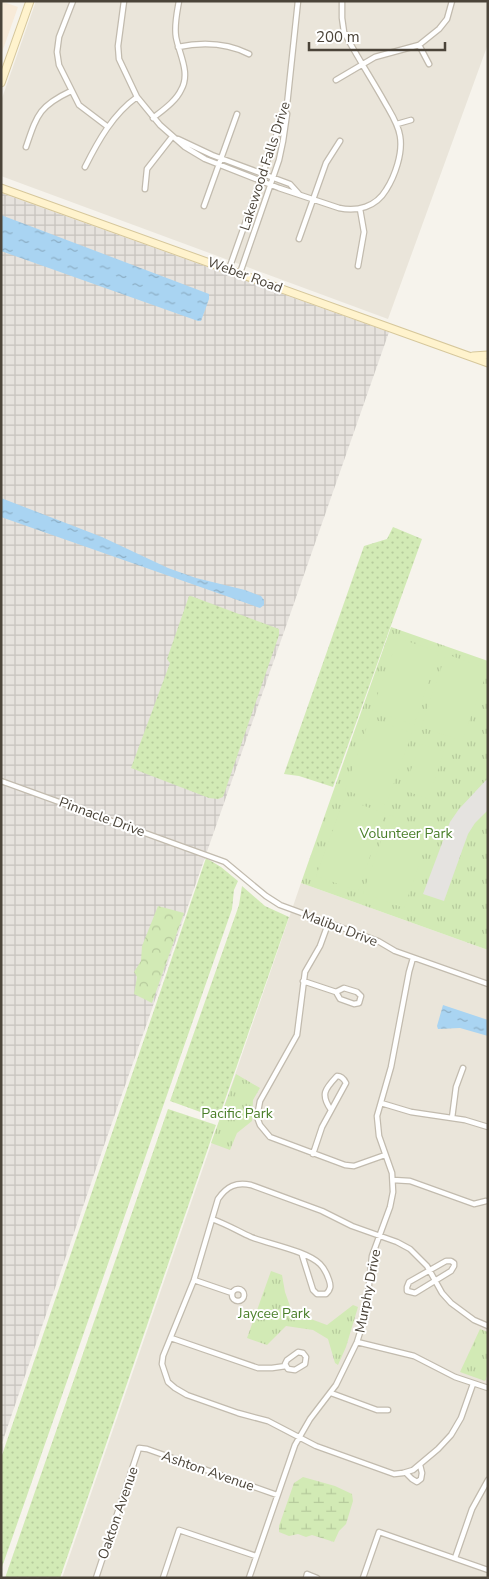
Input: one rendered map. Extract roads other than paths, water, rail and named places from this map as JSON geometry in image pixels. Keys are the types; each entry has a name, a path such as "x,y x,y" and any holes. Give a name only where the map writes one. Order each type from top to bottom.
{"main road":[{"path":"1,83 30,1"},
{"name":"Weber Road","path":"1,188 488,363"},
{"path":"470,356 488,355"}],"street":[{"path":"73,1 59,38 57,52 59,65 79,105 108,127"},
{"path":"124,1 118,52 121,66 137,97 173,137 193,153 218,165 339,208 360,209 372,204 381,197 389,185 401,148 397,124 344,32 342,1"},
{"path":"154,118 176,98 183,87 185,74 175,29 179,1"},
{"name":"Lakewood Falls Drive","path":"229,269 287,105 298,1"},
{"path":"336,80 363,64 387,53 419,44 439,29 447,19 452,1"},
{"path":"178,48 192,44 214,44 238,48 249,54"},
{"path":"419,44 429,64"},
{"path":"26,147 35,121 42,110 51,101 71,91"},
{"path":"85,167 96,144 108,127 122,109 137,97"},
{"path":"240,273 273,177 283,141 287,105"},
{"path":"204,206 236,114"},
{"path":"397,124 410,120"},
{"path":"173,137 221,158 290,184 300,195"},
{"path":"145,189 147,169 173,137"},
{"path":"299,239 326,163 340,141"},
{"path":"358,266 364,232 360,209"},
{"name":"Pinnacle Drive","path":"1,781 203,853"},
{"name":"Malibu Drive","path":"203,853 225,862 266,896 280,905 378,941 395,951 413,958 488,984"},
{"path":"328,924 320,946 305,972 297,1035 260,1101 258,1116 260,1125 270,1138 345,1165 354,1166 385,1155"},
{"name":"Murphy Drive","path":"250,1578 256,1556 299,1437 310,1419 331,1393 357,1342 367,1304 372,1256 392,1202 393,1180 380,1141 377,1126 378,1110 389,1077 413,958"},
{"path":"303,981 336,992 340,999 354,1004 359,1003 361,996 357,992 344,988 336,992"},
{"path":"452,1118 454,1092 464,1068"},
{"path":"313,1154 322,1127 346,1083 340,1076 337,1076 327,1087 324,1094 325,1102 331,1110"},
{"path":"381,1103 411,1112 466,1120 488,1127"},
{"path":"393,1180 410,1181 474,1204 486,1201"},
{"path":"473,1384 464,1412 455,1430 438,1450 413,1470 394,1474 316,1446 268,1421 238,1413 187,1395 168,1382 162,1364 163,1356 194,1280 218,1199 224,1190 233,1184 251,1185 322,1211 352,1226 410,1249 423,1260 442,1293 451,1303 474,1320 488,1326"},
{"path":"212,1219 250,1236 302,1255 319,1263 327,1272 331,1286 326,1294 320,1295 313,1290 302,1255"},
{"path":"446,1261 454,1263 451,1271 415,1293 407,1291 409,1282 430,1270 446,1261"},
{"path":"194,1280 232,1293"},
{"path":"171,1338 258,1368 286,1366 288,1369 295,1370 305,1364 306,1357 303,1353 298,1352 287,1360 286,1366"},
{"path":"357,1342 414,1356 455,1377 488,1388"},
{"path":"331,1393 377,1410 388,1410"},
{"name":"Ashton Avenue","path":"139,1448 277,1496"},
{"name":"Oakton Avenue","path":"96,1578 139,1448"},
{"path":"406,1473 417,1482 421,1479 420,1465"},
{"path":"455,1558 472,1509 488,1480"},
{"path":"162,1578 179,1530 256,1556"},
{"path":"363,1578 379,1532 488,1570"},
{"path":"306,1578 306,1574 317,1578"}],"water":[{"path":"1,215 209,294 201,321 1,251"},
{"path":"1,498 102,537 168,568 196,578 245,590 261,596 264,600 264,605 260,608 1,517"},
{"path":"443,1005 488,1020 488,1036 460,1028 438,1029 437,1026"}],"park label":[{"name":"Volunteer Park","path":"406,833"},
{"name":"Pacific Park","path":"237,1113"},
{"name":"Jaycee Park","path":"274,1313"}]}
